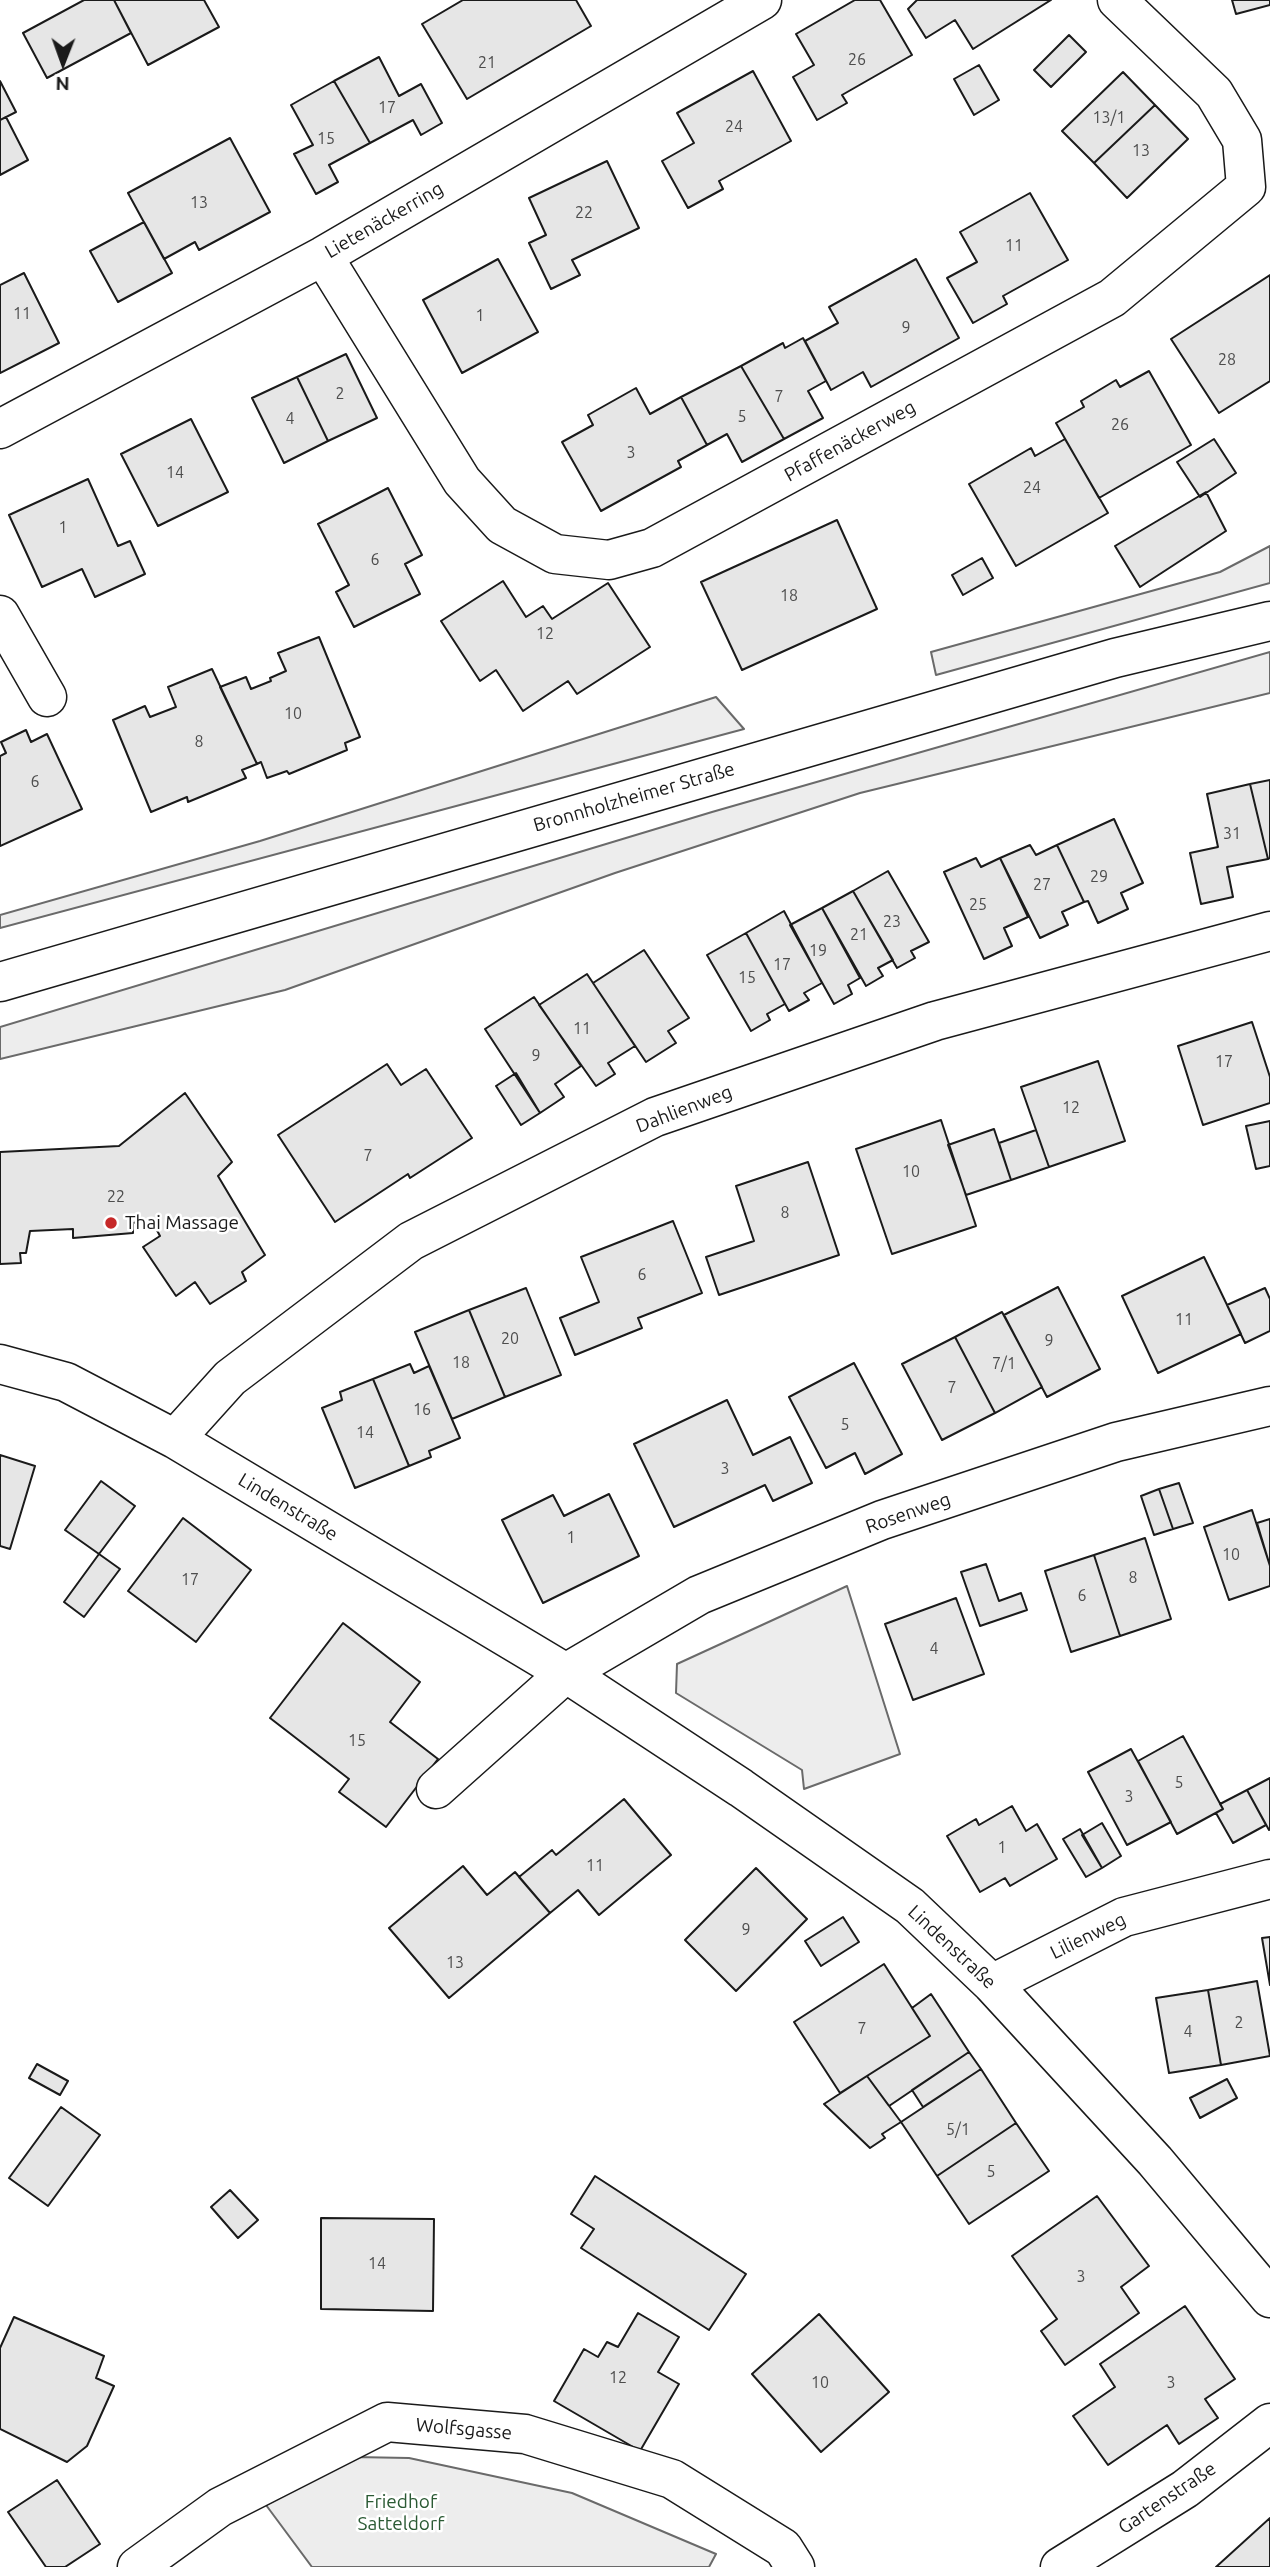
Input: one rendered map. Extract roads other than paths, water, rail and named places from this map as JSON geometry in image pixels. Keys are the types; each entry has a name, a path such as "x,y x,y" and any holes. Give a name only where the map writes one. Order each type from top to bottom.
{"street":[{"name":"Lietenäckerring","path":"0,429 323,256 762,0"},
{"name":"Pfaffenäckerweg","path":"323,256 462,481 502,526 555,554 609,560 652,548 1112,298 1246,187 1242,140 1214,93 1117,0"},
{"path":"0,614 47,697"},
{"name":"Bronnholzheimer Straße","path":"0,982 1115,658 1270,621"},
{"name":"Dahlienweg","path":"175,1439 230,1378 411,1241 655,1117 935,1021 1264,941"},
{"name":"Lindenstraße","path":"0,1364 66,1382 175,1439 566,1673 741,1788 910,1906 992,1983 1155,2161 1270,2298"},
{"name":"Rosenweg","path":"566,1673 699,1595 882,1520 1116,1442 1270,1406"},
{"path":"436,1789 566,1673"},
{"name":"Lilienweg","path":"992,1983 1124,1916 1270,1879"},
{"name":"Wolfsgasse","path":"137,2567 220,2507 387,2422 525,2434 673,2479 783,2548 795,2567"},
{"name":"Gartenstraße","path":"1060,2567 1185,2489 1270,2424"}],"place":[{"name":"Thai Massage","path":"111,1223"}],"park label":[{"name":"Friedhof Satteldorf","path":"401,2513"}]}
